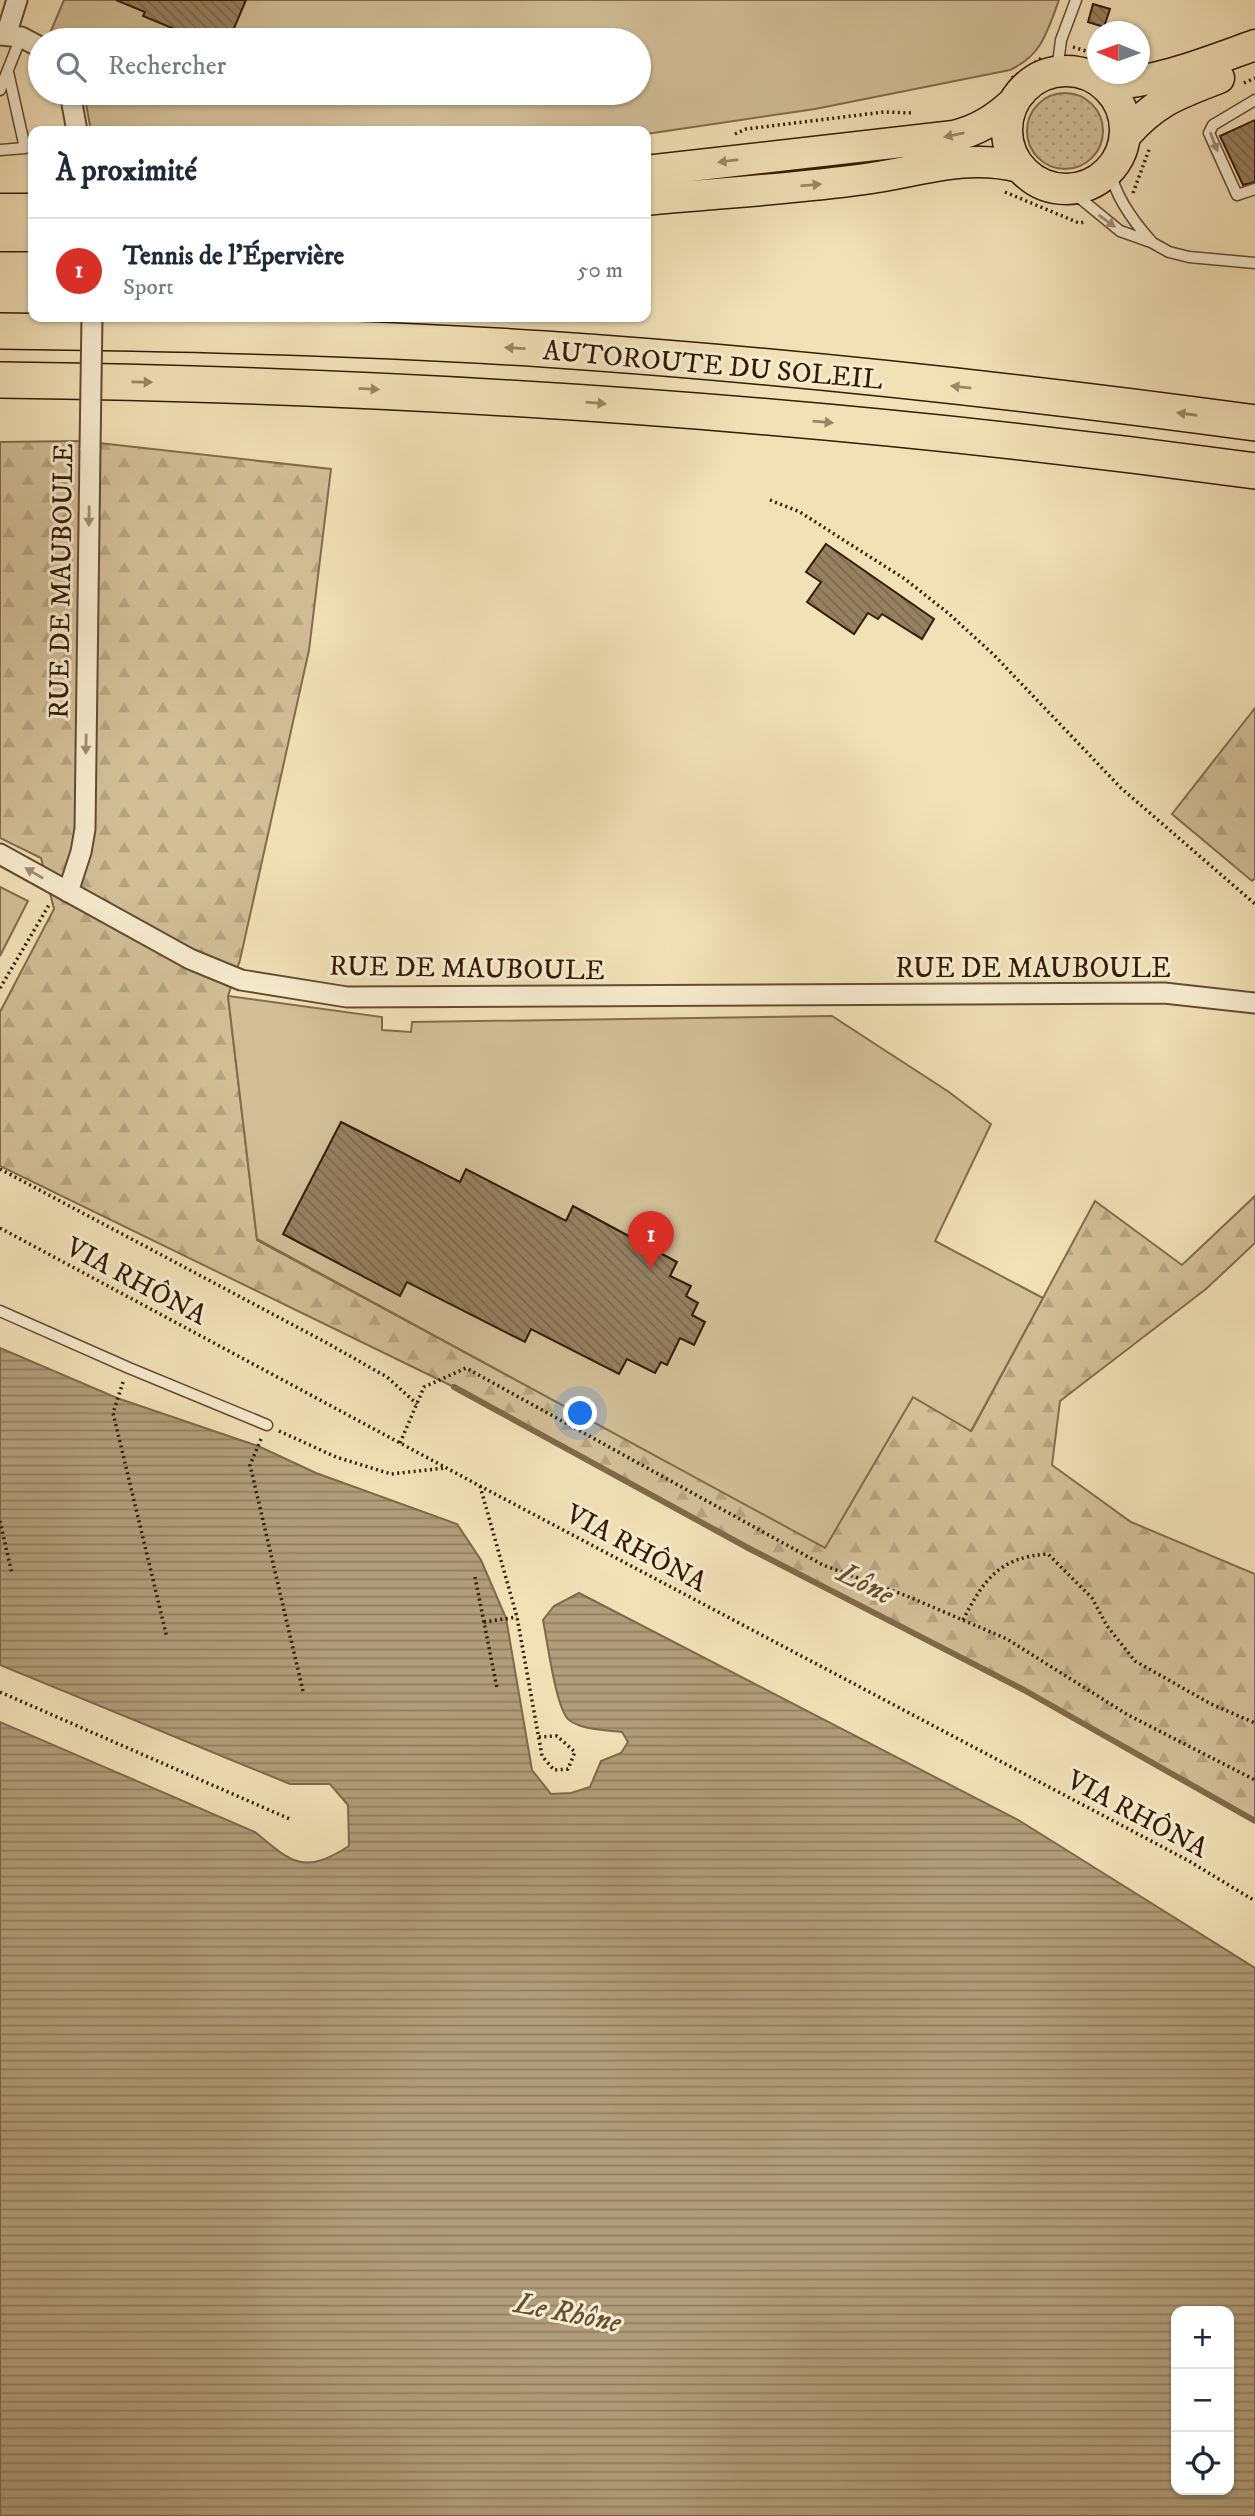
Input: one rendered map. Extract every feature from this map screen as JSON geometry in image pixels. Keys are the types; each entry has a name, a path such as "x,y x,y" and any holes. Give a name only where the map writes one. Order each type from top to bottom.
{"highway":[{"name":"AUTOROUTE DU SOLEIL","path":"0,331 346,339 544,349 864,376 1255,423"},
{"name":"AUTOROUTE DU SOLEIL","path":"0,380 354,388 539,399 848,424 1255,471"}],"main road":[{"path":"1105,85 1145,81 1178,73 1255,45"},
{"path":"1013,103 1007,119 1006,136 1010,152 1019,167 1041,185 1070,190 1098,181 1110,171 1120,154 1139,136 1141,117 1155,106 1255,64"},
{"path":"651,170 954,136 978,130 995,119 1039,76 1057,71 1074,71 1091,76 1105,85 1139,136"},
{"path":"651,200 866,179 942,164 984,160 1019,167"},
{"path":"0,209 28,209"},
{"path":"0,236 28,236"}],"street":[{"path":"17,0 9,36 28,43"},
{"path":"72,105 76,126"},
{"name":"RUE DE MAUBOULE","path":"92,322 85,829 81,852 68,892 190,959 242,980 347,997 1164,993 1255,1003"},
{"path":"0,854 68,892"}],"lane":[{"path":"1057,71 1061,40 1076,0"},
{"path":"0,150 25,148 8,72 9,36"},
{"path":"0,90 8,72"},
{"path":"1255,100 1213,125 1209,132 1237,195 1255,189"},
{"path":"1110,171 1113,185 1133,221 1151,242"},
{"path":"1070,190 1121,231 1169,252 1189,257 1255,262"},
{"path":"0,1311 267,1425"}],"path":[{"path":"1122,201 1134,191 1139,136"},
{"path":"984,160 986,178 991,185 1079,223 1090,221 1098,215"},
{"path":"770,499 800,512 905,579 948,612 994,655 1121,788 1255,904"},
{"path":"0,988 50,902"},
{"path":"0,1169 327,1343 387,1377 417,1404"},
{"name":"VIA RHÔNA","path":"0,1228 445,1468 1189,1861 1255,1901"},
{"path":"129,1368 113,1413 167,1637"},
{"path":"400,1443 425,1387 466,1368 823,1565 907,1596 1007,1639 1128,1715 1255,1780"},
{"path":"303,1691 250,1465 267,1425 336,1457 391,1474 445,1468"},
{"path":"480,1486 517,1617 537,1737 542,1756 554,1770 568,1769 575,1752 557,1736 537,1737"},
{"path":"0,1521 12,1574"},
{"path":"963,1620 996,1570 1024,1556 1048,1554 1092,1598 1107,1626 1135,1661 1211,1704 1255,1723"},
{"path":"475,1577 497,1688"},
{"path":"484,1622 517,1617"},
{"path":"0,1692 292,1820"}],"green space":[{"path":"64,0 1059,0 1047,32 1036,50 1010,70 815,109 651,133 651,126 90,126 86,105 651,105 651,28 52,28"},
{"path":"1065,93 1079,96 1092,104 1100,117 1103,131 1100,145 1092,158 1079,166 1065,169 1051,166 1038,158 1030,145 1027,131 1030,117 1038,104 1051,96"},
{"path":"81,441 331,469 309,650 240,960 228,996 257,1240 825,1547 913,1397 972,1430 1095,1201 1182,1265 1255,1196 1255,1243 1206,1289 1060,1401 1052,1465 1131,1522 1255,1574 1255,1821 1024,1690 750,1549 454,1387 0,1166 0,1012 54,909 41,858 0,838 0,442"},
{"path":"1255,708 1255,878 1252,881 1172,814"},
{"path":"0,887 28,901 0,956"},
{"path":"228,996 382,1017 382,1030 411,1032 412,1022 832,1016 949,1092 991,1124 935,1241 1043,1298 971,1431 913,1397 825,1548 257,1239"}],"water":[{"name":"Le Rhône","path":"0,1348 117,1398 258,1446 316,1473 457,1524 481,1560 506,1618 532,1770 551,1794 571,1793 590,1787 601,1761 621,1753 628,1742 622,1732 594,1729 574,1723 564,1714 560,1703 543,1620 554,1606 579,1593 1020,1821 1255,1968 1255,2516 0,2516 0,1722 255,1832 289,1858 299,1862 321,1860 349,1846 348,1805 330,1784 290,1784 0,1665"}],"building":[{"path":"116,0 246,0 234,28 172,28 143,16 145,12"},
{"path":"1093,4 1110,9 1106,21 1088,21"},
{"path":"1255,120 1255,182 1243,185 1220,136"},
{"path":"826,544 934,619 922,639 882,614 878,619 868,613 854,634 807,602 821,582 806,572"},
{"path":"341,1122 460,1182 466,1169 566,1221 573,1206 677,1262 670,1276 691,1286 686,1296 698,1303 692,1315 705,1322 694,1345 680,1338 667,1365 661,1362 655,1373 627,1359 619,1374 531,1329 525,1342 407,1282 400,1296 283,1234"}],"waterway":[{"name":"Lône","path":"454,1387 750,1549 1024,1690 1255,1821"}],"place":[{"name":"Tennis de l'Épervière","path":"651,1269"}]}
